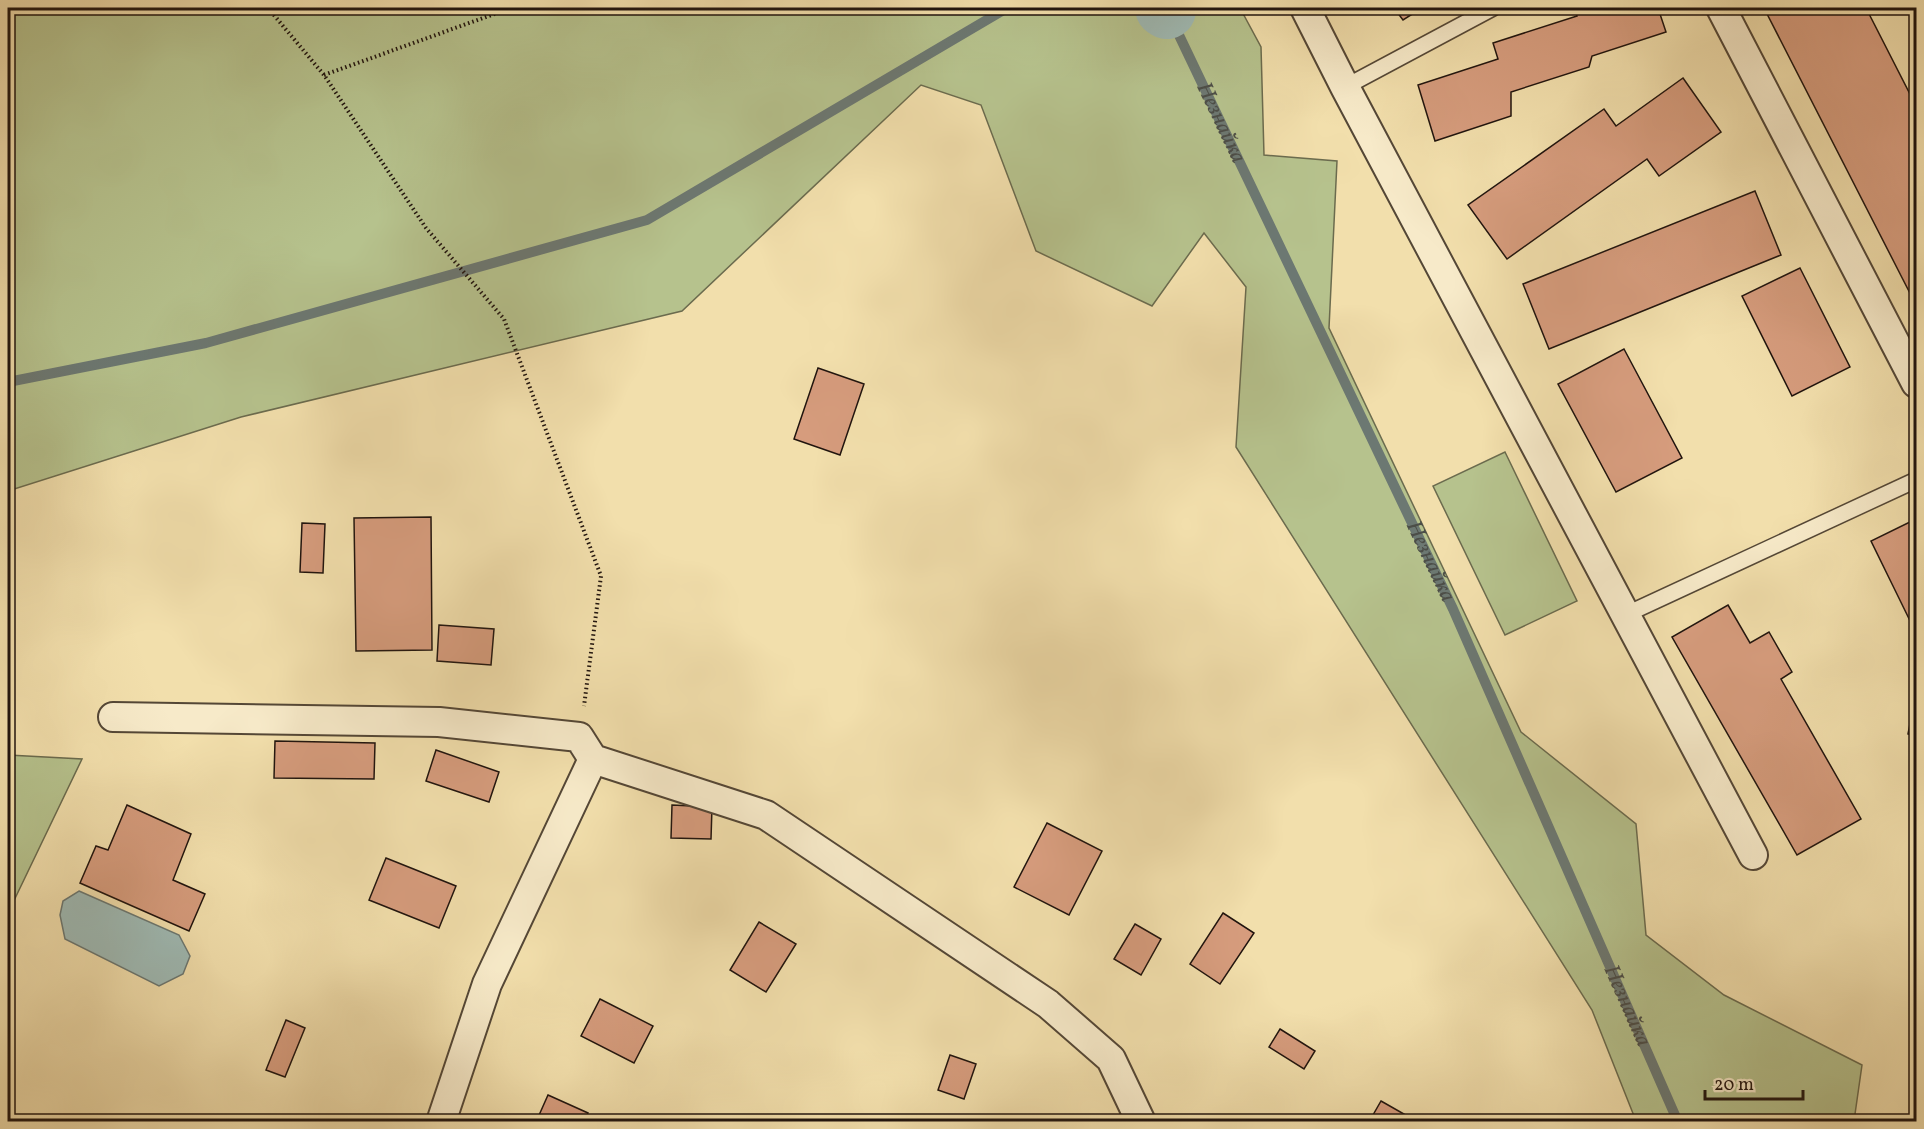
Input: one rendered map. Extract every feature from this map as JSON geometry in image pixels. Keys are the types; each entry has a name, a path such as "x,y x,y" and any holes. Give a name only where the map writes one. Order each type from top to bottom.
{"street":[{"path":"1305,8 1753,855"},
{"path":"1721,8 1917,383"},
{"path":"113,717 439,722 586,748 766,815 1048,1004 1112,1059 1141,1122"},
{"path":"441,1122 488,984 586,748"}],"lane":[{"path":"1345,87 1493,8"},
{"path":"1627,614 1917,480"}],"path":[{"path":"268,8 324,75 426,228 504,319 601,576 586,748"},
{"path":"324,75 511,8"}],"green space":[{"path":"8,8 1240,8 1261,47 1264,155 1337,161 1329,328 1521,732 1636,824 1646,935 1724,995 1862,1065 1854,1121 1636,1121 1592,1010 1236,447 1246,287 1204,233 1152,306 1036,251 981,105 921,85 682,311 241,417 8,491"},
{"path":"1505,452 1577,601 1505,635 1433,486"},
{"path":"8,755 82,759 8,913"}],"water":[{"path":"79,891 179,935 190,956 183,974 159,986 65,939 60,915 63,901"}],"building":[{"path":"1394,8 1422,8 1403,20"},
{"path":"1574,8 1658,8 1666,32 1592,56 1589,67 1511,92 1511,116 1435,141 1418,85 1498,59 1493,43 1577,16"},
{"path":"1764,8 1866,8 1916,106 1916,305"},
{"path":"1683,78 1721,132 1659,176 1647,159 1507,259 1468,205 1604,109 1616,126"},
{"path":"1755,191 1781,255 1549,349 1523,284"},
{"path":"1800,268 1850,367 1792,396 1742,296"},
{"path":"1624,349 1682,458 1616,492 1558,384"},
{"path":"818,368 864,384 840,455 794,439"},
{"path":"431,517 432,650 356,651 354,518"},
{"path":"1916,519 1916,633 1871,541"},
{"path":"302,523 325,524 323,573 300,572"},
{"path":"1728,605 1750,643 1769,632 1792,672 1781,679 1861,819 1797,855 1672,637"},
{"path":"439,625 494,629 491,665 437,661"},
{"path":"1916,693 1916,736 1908,734"},
{"path":"275,741 375,743 374,779 274,778"},
{"path":"436,750 499,772 489,802 426,781"},
{"path":"127,805 191,834 173,880 205,894 189,931 80,883 96,846 108,850"},
{"path":"672,805 712,807 711,839 671,838"},
{"path":"1047,823 1102,851 1069,915 1014,887"},
{"path":"386,858 456,886 439,928 369,900"},
{"path":"1223,913 1254,933 1220,984 1190,964"},
{"path":"759,922 796,944 766,992 730,970"},
{"path":"1135,924 1161,939 1141,975 1114,959"},
{"path":"600,999 653,1026 634,1063 581,1036"},
{"path":"286,1020 305,1028 285,1077 266,1070"},
{"path":"1280,1029 1315,1051 1304,1069 1269,1047"},
{"path":"950,1055 976,1064 964,1099 938,1090"},
{"path":"548,1095 588,1113 584,1122 536,1122"},
{"path":"1381,1101 1418,1122 1369,1122"}],"waterway":[{"path":"8,382 206,343 647,220 1007,8"},
{"name":"Незнайка","path":"1128,8 1167,10 1453,609 1678,1122"}]}
